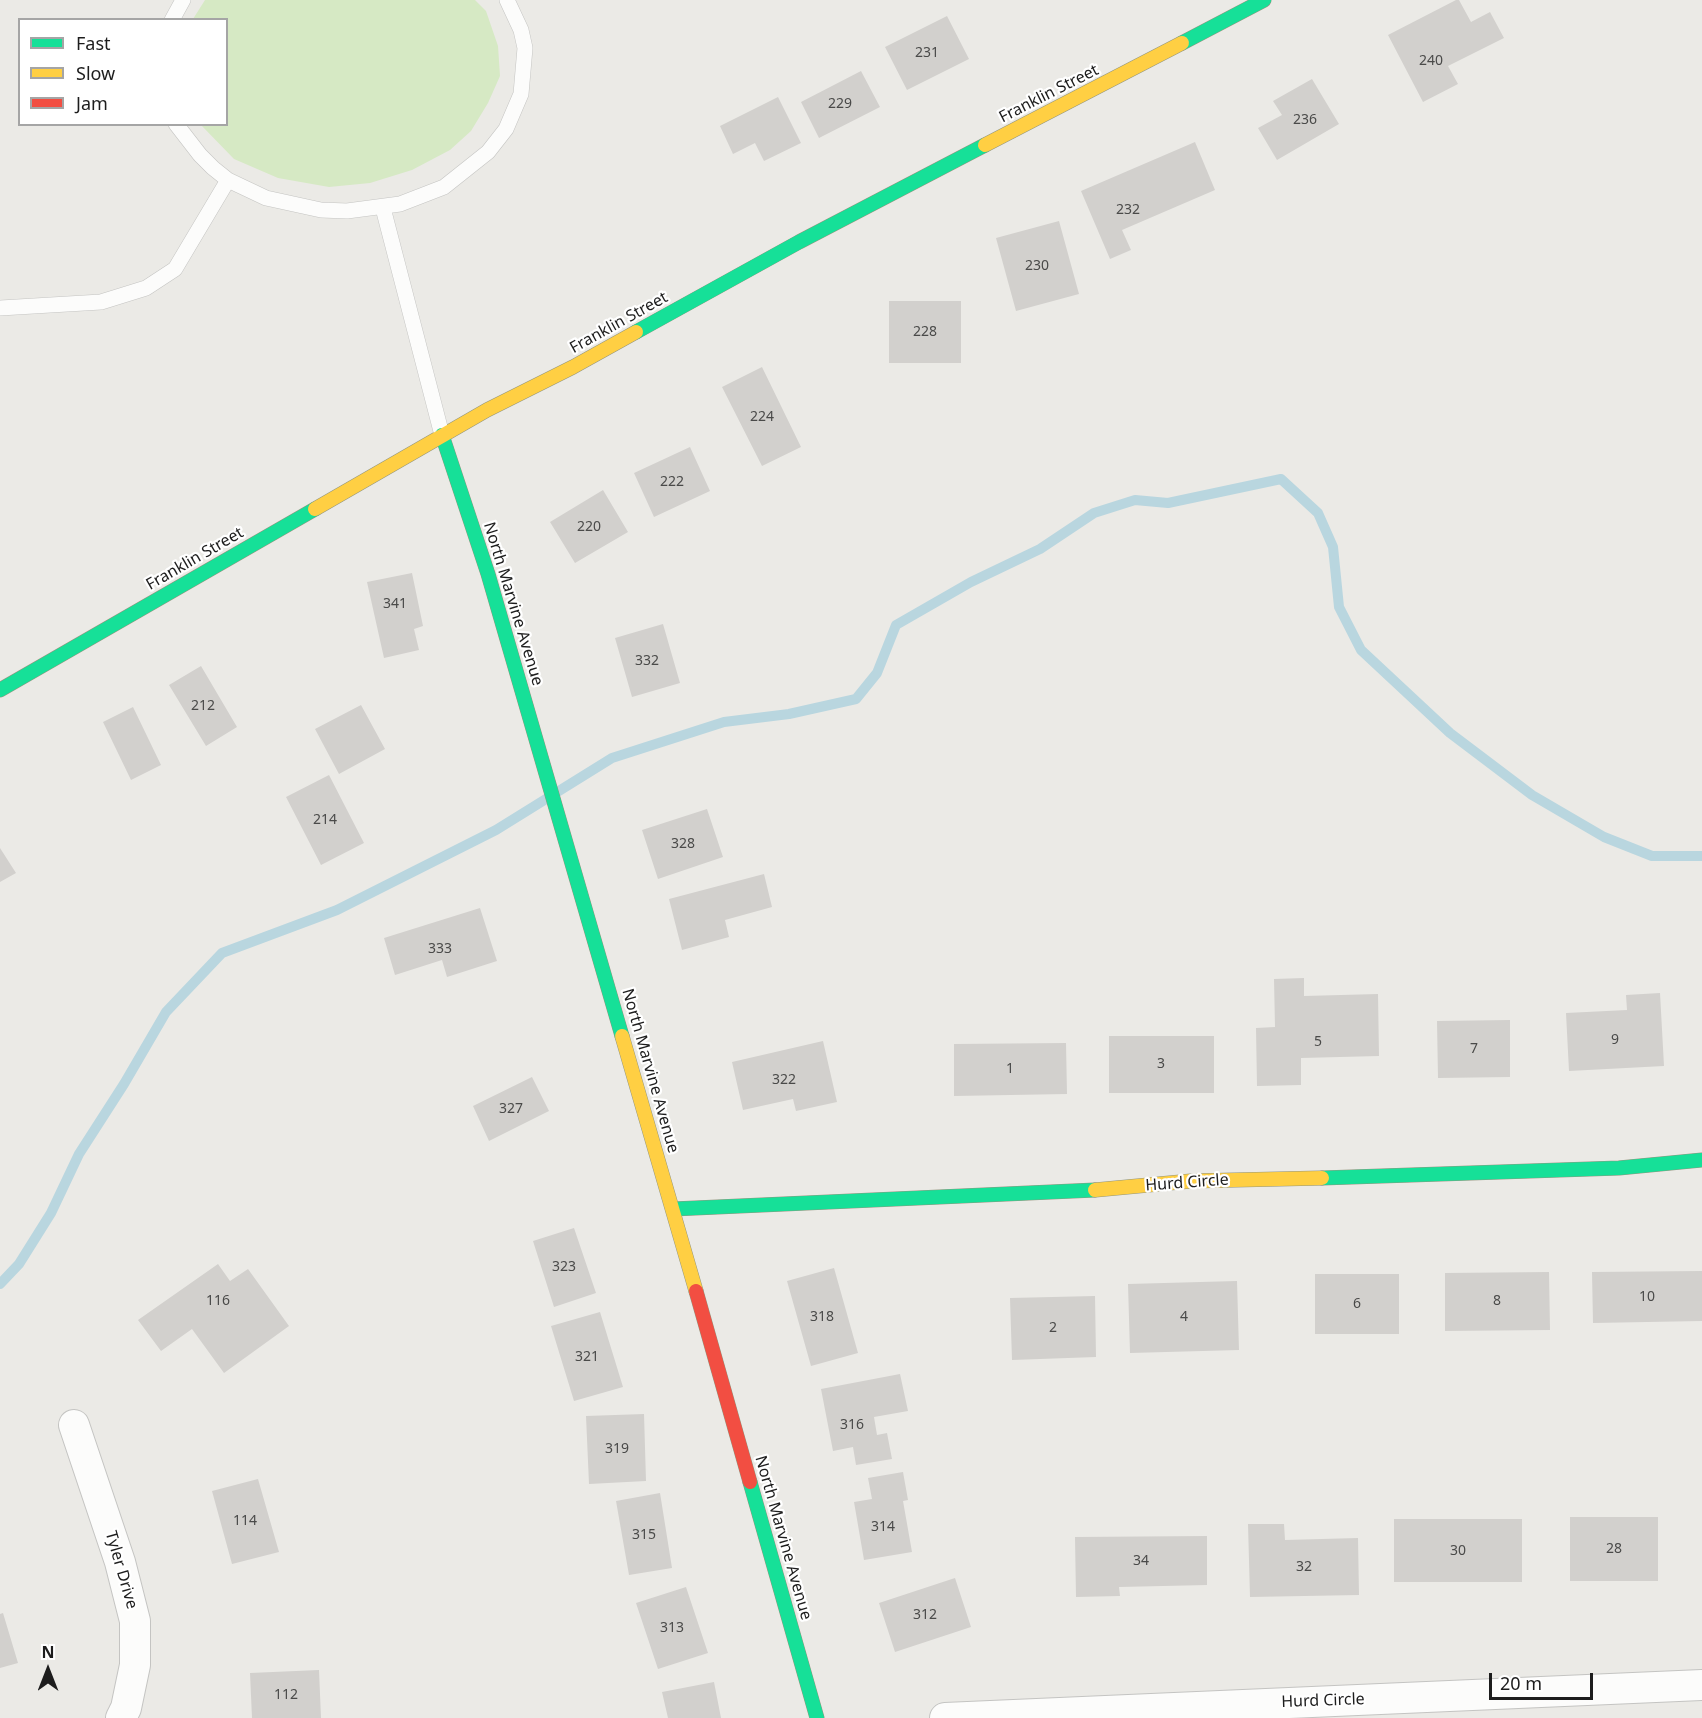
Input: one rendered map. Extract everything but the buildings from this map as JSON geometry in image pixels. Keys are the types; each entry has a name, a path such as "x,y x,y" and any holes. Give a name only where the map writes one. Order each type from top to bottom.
{"street":[{"name":"Franklin Street","path":"0,690 487,410 573,367 799,242 1264,0"},
{"name":"North Marvine Avenue","path":"442,435 488,574 673,1209 817,1718"},
{"name":"Hurd Circle","path":"673,1209 1117,1189 1191,1181 1619,1168 1702,1160"},
{"name":"Tyler Drive","path":"74,1425 120,1562 135,1621 135,1665 126,1708 121,1718"},
{"name":"Hurd Circle","path":"945,1718 1702,1685"}],"lane":[{"path":"173,18 183,0"},
{"path":"178,126 200,155 228,180 266,198 297,206 347,211 400,204 444,187 488,152 506,129 521,94 525,48 521,30 507,0"},
{"path":"0,308 100,302 146,288 175,269 228,180"},
{"path":"383,208 442,435"}],"green space":[{"path":"205,0 475,0 486,11 498,46 500,76 488,103 471,131 450,150 412,170 370,183 329,187 278,178 234,159 202,126 228,126 228,18 194,18"}],"waterway":[{"path":"0,1284 19,1264 51,1213 79,1154 124,1084 166,1012 222,953 337,910 496,830 612,758 724,722 789,714 856,699 877,673 896,625 971,582 1040,549 1094,513 1135,500 1168,503 1281,479 1318,513 1333,547 1339,607 1361,650 1450,733 1532,795 1604,837 1652,856 1702,856"}],"traffic: fast":[{"path":"1182,43 1264,0"},
{"path":"636,332 799,242 985,145"},
{"path":"442,435 488,574 622,1036"},
{"path":"0,690 315,509"},
{"path":"1322,1178 1619,1168 1702,1160"},
{"path":"673,1209 1095,1190"},
{"path":"750,1482 817,1718"}],"traffic: slow":[{"path":"985,145 1182,43"},
{"path":"315,509 487,410 636,332"},
{"path":"622,1036 696,1291"},
{"path":"1095,1190 1191,1181 1322,1178"}],"traffic: jam":[{"path":"696,1291 750,1482"}]}
